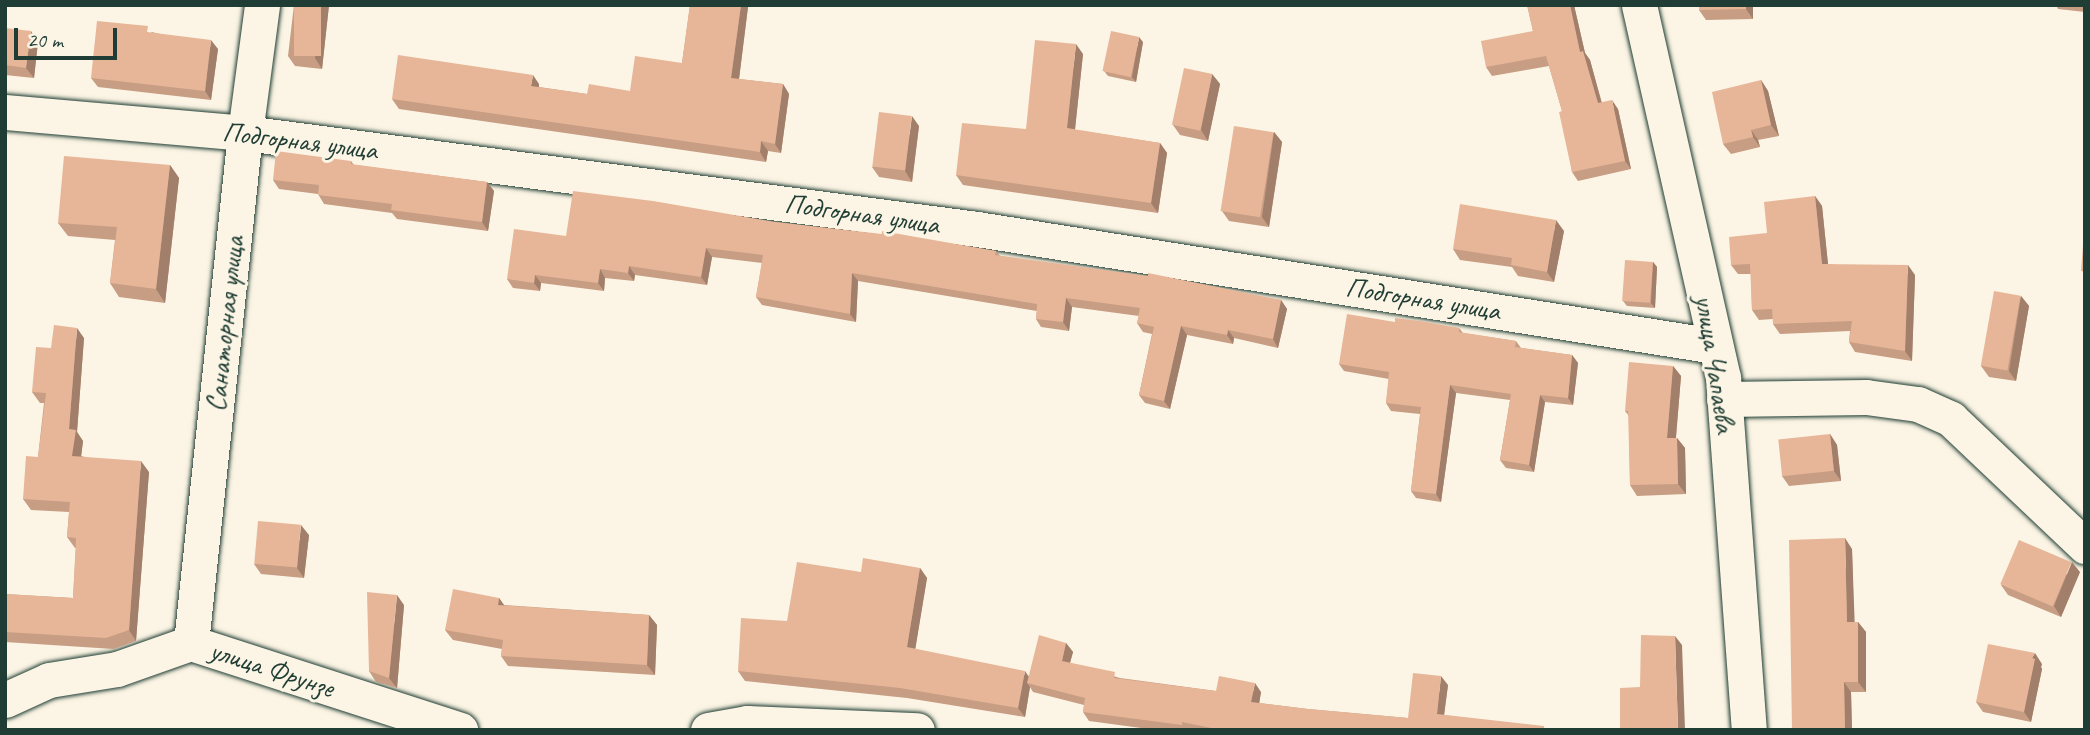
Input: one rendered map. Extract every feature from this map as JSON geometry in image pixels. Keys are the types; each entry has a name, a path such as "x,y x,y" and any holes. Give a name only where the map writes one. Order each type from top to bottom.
{"street":[{"name":"Санаторная улица","path":"191,643 245,133 262,5"},
{"name":"улица Чапаева","path":"1639,5 1715,346 1724,399 1749,730"},
{"name":"Подгорная улица","path":"5,112 245,133 977,229 1715,346"},
{"path":"1724,399 1866,397 1918,404 1951,419 2085,546"},
{"name":"улица Фрунзе","path":"5,700 49,680 117,669 191,643 460,730"},
{"path":"708,730 747,723 916,730"}],"building":[{"path":"294,5 321,5 321,56 294,56"},
{"path":"690,5 741,5 731,78 783,84 775,144 761,141 760,152 392,99 398,55 533,75 531,86 587,94 589,84 630,91 635,56 682,63"},
{"path":"1527,5 1570,5 1580,52 1583,51 1598,103 1612,100 1625,161 1572,172 1559,112 1562,111 1546,56 1486,67 1481,41 1533,31"},
{"path":"1699,5 1746,5 1746,9 1699,10"},
{"path":"97,21 148,26 147,32 211,40 205,91 91,78"},
{"path":"5,28 31,31 26,68 5,65"},
{"path":"1111,31 1139,37 1131,77 1102,71"},
{"path":"1035,40 1076,44 1067,128 1160,143 1151,203 956,175 962,123 1026,129"},
{"path":"1184,68 1212,74 1200,131 1172,125"},
{"path":"1761,80 1771,125 1751,130 1753,137 1723,144 1712,92"},
{"path":"879,112 912,116 905,171 872,167"},
{"path":"1234,126 1274,132 1260,217 1221,211"},
{"path":"276,151 487,182 482,222 391,210 392,204 318,195 319,185 273,180"},
{"path":"64,156 170,165 156,289 110,283 117,227 58,223"},
{"path":"573,191 653,201 775,222 882,234 882,231 996,251 995,255 1148,276 1148,273 1281,300 1273,339 1228,330 1227,335 1181,326 1164,401 1139,395 1154,327 1137,323 1140,308 1066,298 1063,322 1036,319 1037,304 852,273 850,314 756,297 763,255 706,248 701,277 629,266 628,273 600,269 598,283 535,275 534,283 507,279 514,229 566,236"},
{"path":"1815,196 1822,264 1908,265 1905,351 1849,342 1852,321 1773,324 1772,309 1752,310 1750,264 1731,265 1729,237 1767,233 1764,202"},
{"path":"1460,204 1556,220 1547,272 1511,265 1512,258 1453,249"},
{"path":"2083,245 2085,246 2085,272 2081,271"},
{"path":"1625,260 1653,262 1650,303 1622,301"},
{"path":"1994,291 2021,296 2007,371 1981,366"},
{"path":"1347,314 1395,322 1395,318 1420,321 1459,328 1459,332 1516,341 1515,347 1572,355 1568,398 1540,395 1529,465 1500,460 1511,394 1450,385 1436,494 1411,491 1421,407 1386,403 1389,372 1339,364"},
{"path":"54,325 77,328 69,429 76,430 72,456 141,461 129,630 106,638 5,632 5,594 73,598 76,538 67,537 70,502 23,499 26,456 38,457 46,393 32,392 36,347 51,348"},
{"path":"1629,362 1673,366 1667,438 1677,438 1678,484 1630,485 1628,411 1625,411"},
{"path":"1830,434 1834,471 1782,476 1778,439"},
{"path":"258,521 301,525 297,568 254,564"},
{"path":"1845,538 1847,622 1858,622 1858,682 1844,682 1845,730 1792,730 1789,540"},
{"path":"2019,540 2071,562 2053,606 2000,584"},
{"path":"863,558 920,568 907,647 1025,671 1018,708 900,688 738,671 741,618 787,621 797,562 861,572"},
{"path":"453,589 499,598 498,605 649,615 647,665 501,656 503,640 445,630"},
{"path":"367,592 397,595 389,678 369,671"},
{"path":"1039,635 1066,643 1062,661 1115,672 1114,678 1216,691 1219,676 1255,683 1251,702 1308,709 1408,718 1413,673 1441,676 1437,714 1544,726 1544,730 1221,730 1182,722 1182,725 1083,712 1085,698 1027,683"},
{"path":"1641,635 1675,636 1678,730 1620,730 1620,688 1640,687"},
{"path":"1988,644 2035,653 2024,712 1976,702"}]}
